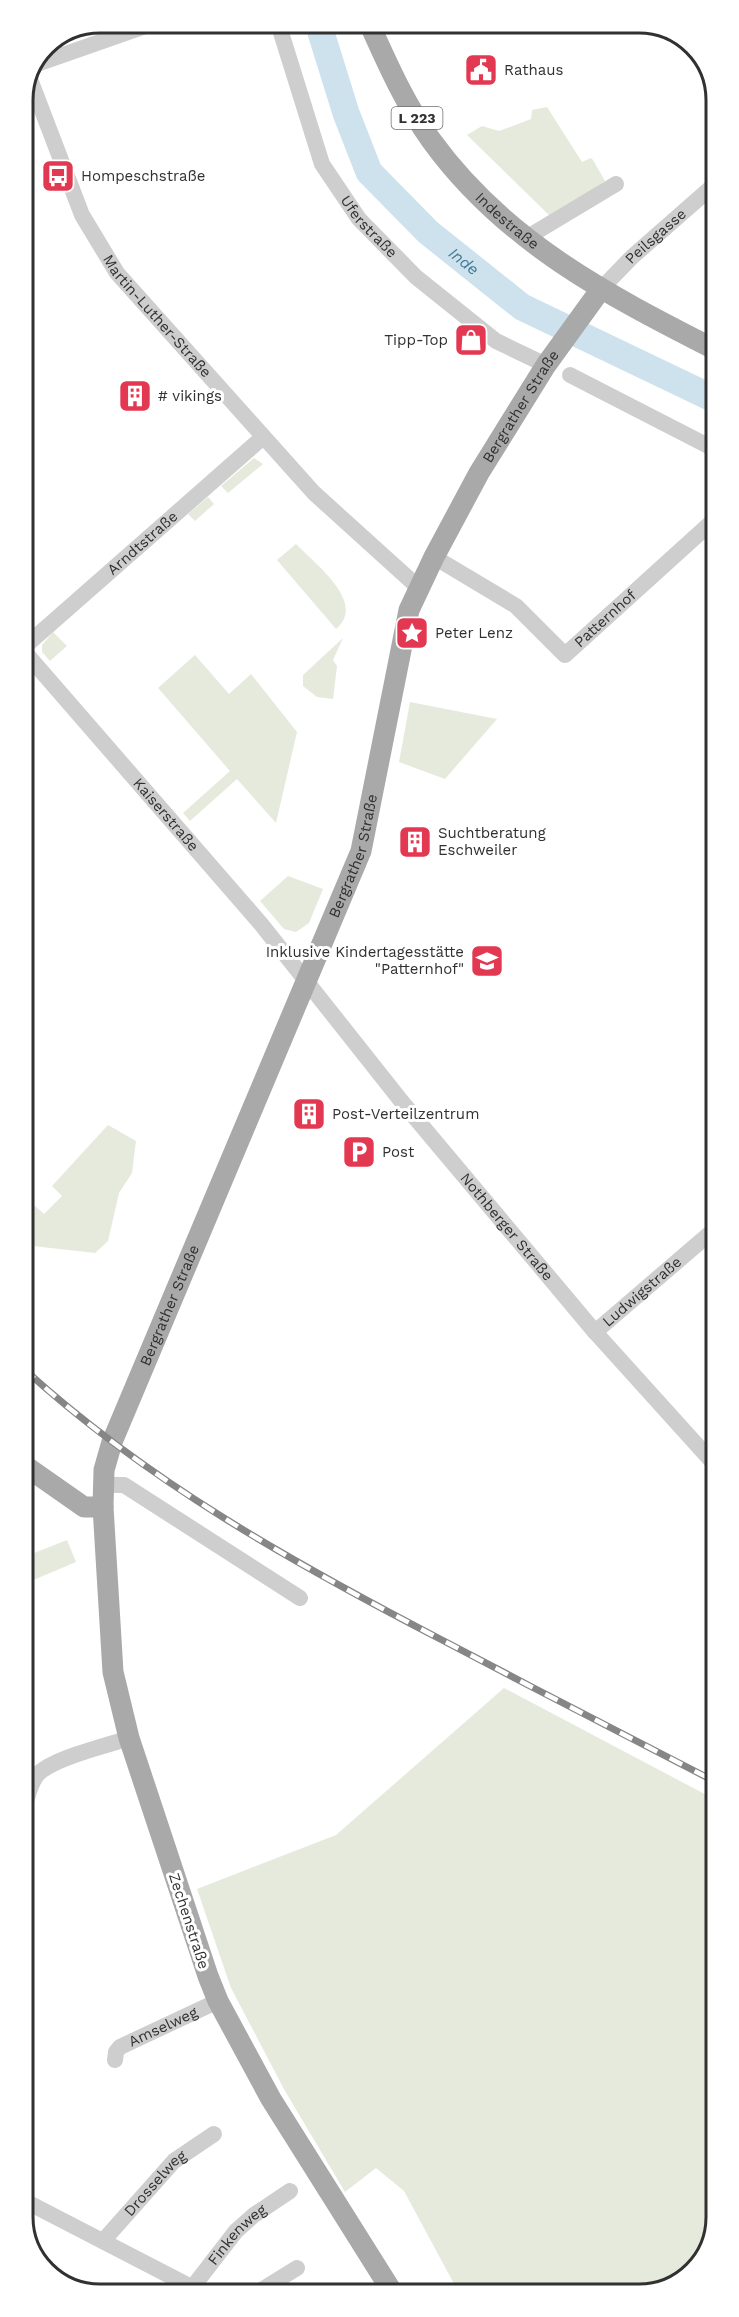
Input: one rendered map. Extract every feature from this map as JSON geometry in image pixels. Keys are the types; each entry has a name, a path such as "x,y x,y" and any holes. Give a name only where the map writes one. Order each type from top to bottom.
{"main road":[{"name":"Indestraße","path":"374,33 398,86 429,138 484,201 549,257 601,289 706,345"},
{"name":"Bergrather Straße","path":"103,1496 106,1457 364,842 405,623 419,588 479,473 551,358 601,289"},
{"path":"33,1471 84,1507 103,1496"},
{"name":"Zechenstraße","path":"103,1496 113,1672 129,1738 218,2001 271,2099 387,2284"}],"street":[{"path":"47,60 110,33"},
{"name":"Uferstraße","path":"281,33 322,164 359,219 416,277 496,341 551,358"},
{"name":"Martin-Luther-Straße","path":"34,89 82,215 117,273 262,438 314,493 419,588"},
{"path":"526,238 616,184"},
{"name":"Peilsgasse","path":"601,289 632,257 706,192"},
{"path":"570,375 706,445"},
{"name":"Arndtstraße","path":"33,640 262,438"},
{"name":"Patternhof","path":"434,557 516,606 565,655 706,527"},
{"name":"Kaiserstraße","path":"33,661 261,924 307,981"},
{"name":"Nothberger Straße","path":"307,981 402,1102 595,1332 706,1455"},
{"name":"Ludwigstraße","path":"595,1332 706,1237"},
{"path":"103,1496 124,1485 300,1598"},
{"path":"33,1782 38,1773 45,1769 129,1738"},
{"name":"Amselweg","path":"115,2060 116,2052 120,2047 218,2001"},
{"name":"Drosselweg","path":"103,2241 174,2161 214,2134"},
{"name":"Finkenweg","path":"203,2284 236,2230 290,2191"},
{"path":"33,2205 186,2284"},
{"path":"271,2284 297,2268"}],"shaded area":[{"path":"547,107 582,162 591,158 605,181 552,218 467,135 482,126 499,131 531,119 532,110"},
{"path":"254,458 263,464 228,493 221,486"},
{"path":"208,497 214,504 195,521 188,514"},
{"path":"296,544 325,572 342,596 346,607 344,619 336,629 277,560"},
{"path":"53,632 67,646 50,661 42,652 42,645"},
{"path":"343,638 333,660 337,666 333,699 317,697 303,686 303,675"},
{"path":"195,655 229,694 251,674 297,732 276,823 237,779 190,821 183,813 230,771 158,688"},
{"path":"410,702 497,719 445,779 399,762"},
{"path":"288,876 323,889 309,923 296,932 284,929 260,901"},
{"path":"108,1125 136,1141 132,1173 119,1193 108,1241 95,1253 33,1246 33,1209 35,1206 44,1214 62,1196 52,1186"},
{"path":"67,1540 76,1562 33,1580 33,1553"},
{"path":"504,1688 706,1795 706,2217 705,2230 699,2246 692,2258 676,2273 656,2282 639,2284 454,2284 404,2191 376,2168 345,2192 285,2091 231,1988 197,1889 336,1835"}],"waterway":[{"name":"Inde","path":"321,33 346,113 369,172 428,232 522,307 706,395"}],"railway":[{"path":"33,1377 71,1410 121,1448 172,1484 277,1550 387,1611 706,1777"}],"place":[{"name":"Rathaus","path":"481,70"},
{"name":"Hompeschstraße","path":"58,176"},
{"name":"Tipp-Top","path":"471,340"},
{"name":"# vikings","path":"135,396"},
{"name":"Peter Lenz","path":"412,633"},
{"name":"Suchtberatung Eschweiler","path":"415,842"},
{"name":"Inklusive Kindertagesstätte \"Patternhof\"","path":"487,961"},
{"name":"Post-Verteilzentrum","path":"309,1114"},
{"name":"Post","path":"359,1152"}]}
